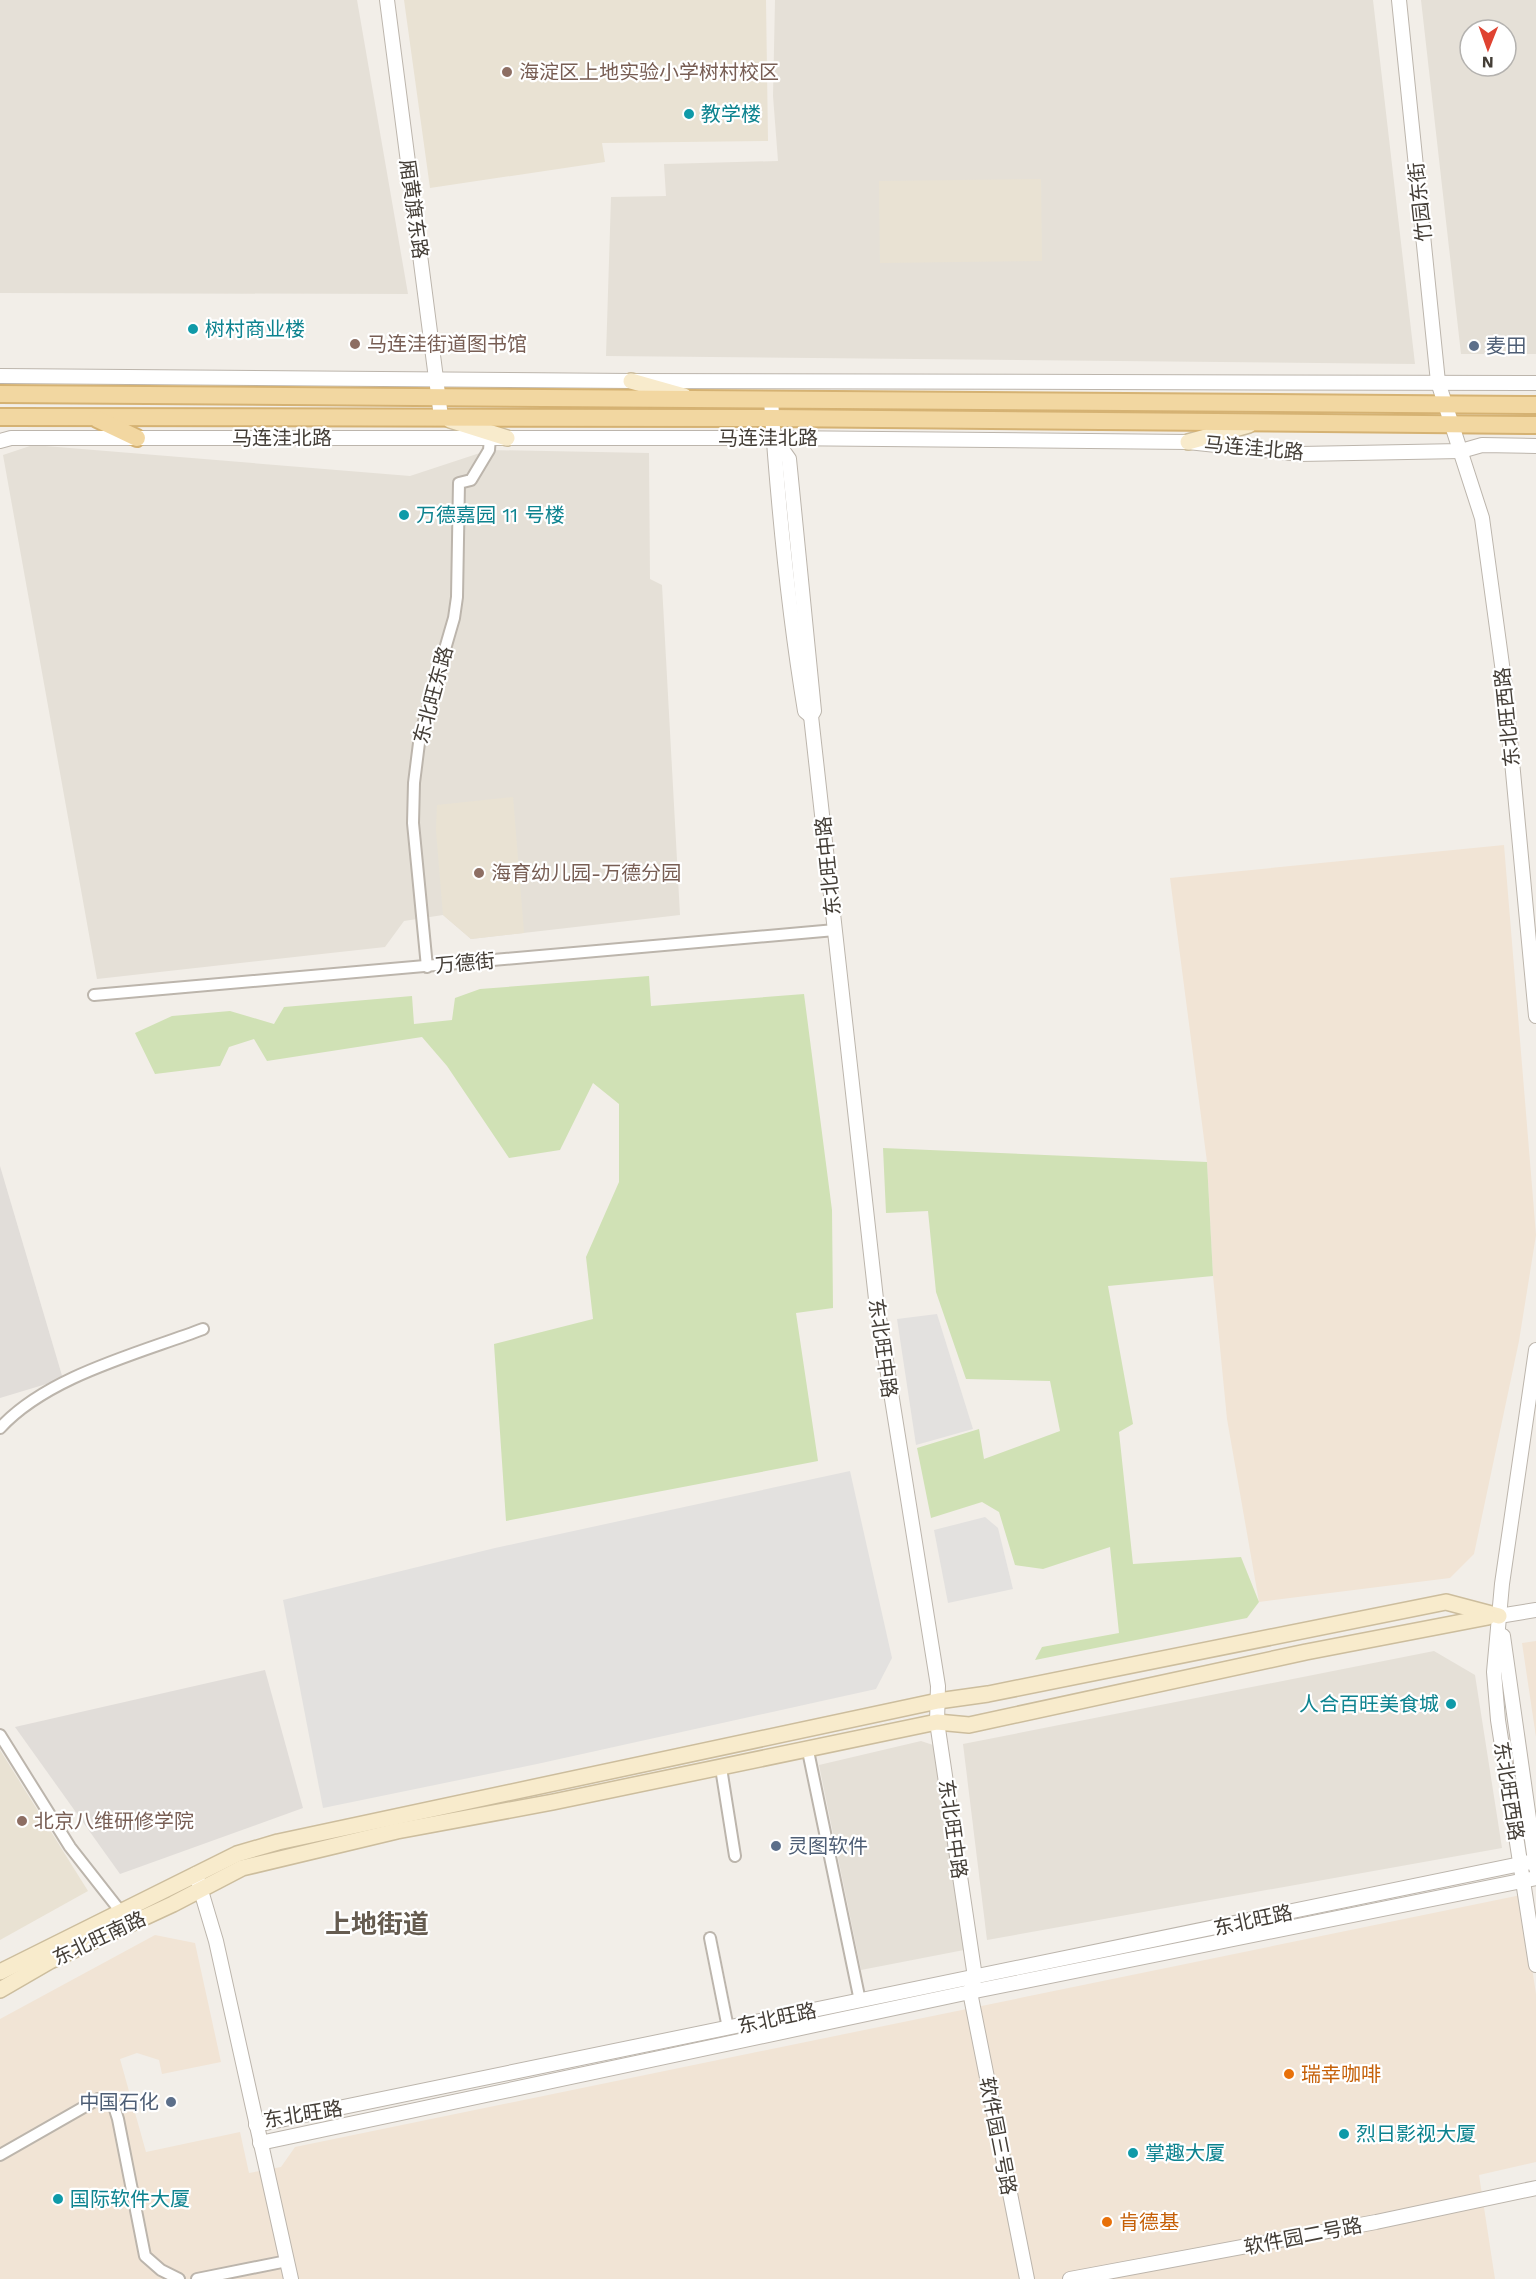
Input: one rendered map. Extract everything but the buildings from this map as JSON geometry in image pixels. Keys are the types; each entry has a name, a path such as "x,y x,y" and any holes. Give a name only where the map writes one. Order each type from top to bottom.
{"main road":[{"path":"631,381 695,399"},
{"name":"马连洼北路","path":"0,393 1536,405"},
{"name":"马连洼北路","path":"0,417 772,418 1536,425"},
{"path":"90,417 137,438"},
{"path":"441,417 507,438"},
{"path":"1188,442 1254,424"},
{"path":"196,1874 237,1854 278,1842 939,1701 988,1694 1446,1602 1500,1616"},
{"path":"201,1890 242,1868 397,1831 808,1751 937,1722 969,1725 1306,1652 1478,1618 1500,1616"},
{"name":"东北旺南路","path":"0,1972 196,1874"},
{"name":"东北旺南路","path":"0,1990 50,1961 201,1890"}],"street":[{"name":"厢黄旗东路","path":"387,0 441,417"},
{"name":"竹园东街","path":"1399,0 1438,382 1451,424"},
{"path":"0,375 437,380 1536,383"},
{"name":"东北旺中路","path":"771,400 774,459 795,652 805,711 811,717 878,1317 938,1686 937,1722 975,1977"},
{"name":"东北旺西路","path":"1451,424 1482,518 1504,676 1536,1016"},
{"name":"马连洼北路","path":"0,441 11,438 774,438 1188,442 1300,454 1461,451 1482,445 1536,446"},
{"name":"东北旺东路","path":"427,967 413,824 420,735 454,618 457,597 459,483 471,480 489,450 490,438"},
{"name":"万德街","path":"94,995 835,930"},
{"path":"0,1428 17,1409 57,1385 203,1329"},
{"name":"东北旺西路","path":"1536,1350 1502,1584 1500,1616 1531,1865 1536,1965"},
{"path":"1500,1616 1536,1610"},
{"path":"0,1735 70,1847 121,1912"},
{"path":"808,1751 860,2001"},
{"path":"721,1768 735,1856"},
{"name":"东北旺路","path":"196,1874 216,1941 256,2125 1531,1865"},
{"name":"东北旺路","path":"260,2143 970,1992 1530,1879"},
{"path":"710,1938 728,2028"},
{"path":"970,1992 975,1977"},
{"name":"软件园三号路","path":"970,1992 1027,2279"},
{"path":"0,2155 98,2099 112,2100 118,2119 145,2256 161,2270 179,2279"},
{"path":"256,2125 291,2279"},
{"name":"软件园二号路","path":"1070,2279 1376,2222 1536,2188"},
{"path":"197,2279 287,2261"}],"shaded area":[{"path":"0,0 357,0 408,294 0,293"},
{"path":"404,0 766,0 768,141 602,143 605,162 430,188"},
{"path":"775,0 1373,0 1415,364 606,356 611,197 666,196 664,164 778,161 773,96"},
{"path":"1421,0 1536,0 1536,354 1461,354"},
{"path":"1041,179 1042,261 880,263 879,181"},
{"path":"33,445 410,476 489,450 649,453 650,579 662,585 680,915 471,939 443,915 404,921 385,947 97,979 3,455"},
{"name":"海育幼儿园-万德分园","path":"513,797 524,933 471,939 443,915 436,830 437,805"},
{"path":"1504,845 1536,1235 1519,1341 1474,1554 1450,1578 1259,1602 1227,1419 1213,1276 1207,1162 1170,878"},
{"path":"0,1166 63,1379 0,1398"},
{"path":"937,1314 973,1429 916,1445 897,1319"},
{"path":"850,1471 892,1658 876,1689 537,1764 323,1808 283,1600 495,1548"},
{"path":"985,1517 998,1528 1013,1589 948,1603 934,1530"},
{"path":"1536,1641 1536,1737 1522,1643"},
{"path":"1434,1651 1475,1675 1502,1848 987,1940 963,1744"},
{"path":"265,1670 303,1808 120,1874 15,1727"},
{"path":"921,1741 933,1745 964,1950 861,1970 819,1765"},
{"name":"北京八维研修学院","path":"0,1750 88,1891 0,1940"},
{"path":"1521,1895 1536,1994 1536,2162 1479,2175 1495,2279 0,2279 0,2019 155,1935 195,1943 221,2062 162,2074 159,2060 137,2053 120,2059 146,2152 240,2132 249,2173 281,2167 295,2147"}],"green space":[{"path":"649,976 651,1006 804,994 832,1210 833,1308 796,1313 818,1461 506,1521 494,1344 593,1319 586,1257 619,1182 619,1104 593,1083 560,1150 509,1158 447,1066 422,1037 267,1061 254,1039 229,1047 220,1066 155,1074 135,1033 172,1016 230,1011 274,1024 284,1007 412,996 414,1024 452,1020 455,998 480,989"},
{"path":"883,1148 1207,1162 1213,1276 1108,1286 1133,1424 1119,1432 1133,1564 1241,1557 1259,1602 1247,1618 1035,1660 1042,1647 1119,1633 1110,1547 1043,1569 1015,1565 999,1512 982,1502 931,1518 917,1448 979,1429 984,1459 1060,1431 1050,1381 966,1379 936,1292 928,1211 886,1213"}],"place":[{"name":"海淀区上地实验小学树村校区","path":"507,72"},
{"name":"教学楼","path":"689,114"},
{"name":"树村商业楼","path":"193,329"},
{"name":"马连洼街道图书馆","path":"355,344"},
{"name":"麦田","path":"1474,346"},
{"name":"万德嘉园 11 号楼","path":"404,515"},
{"name":"海育幼儿园-万德分园","path":"479,873"},
{"name":"人合百旺美食城","path":"1451,1704"},
{"name":"北京八维研修学院","path":"22,1821"},
{"name":"灵图软件","path":"776,1846"},
{"name":"瑞幸咖啡","path":"1289,2074"},
{"name":"中国石化","path":"171,2102"},
{"name":"烈日影视大厦","path":"1344,2134"},
{"name":"掌趣大厦","path":"1133,2153"},
{"name":"国际软件大厦","path":"58,2199"},
{"name":"肯德基","path":"1107,2222"}],"district":[{"name":"上地街道","path":"377,1924"}]}
